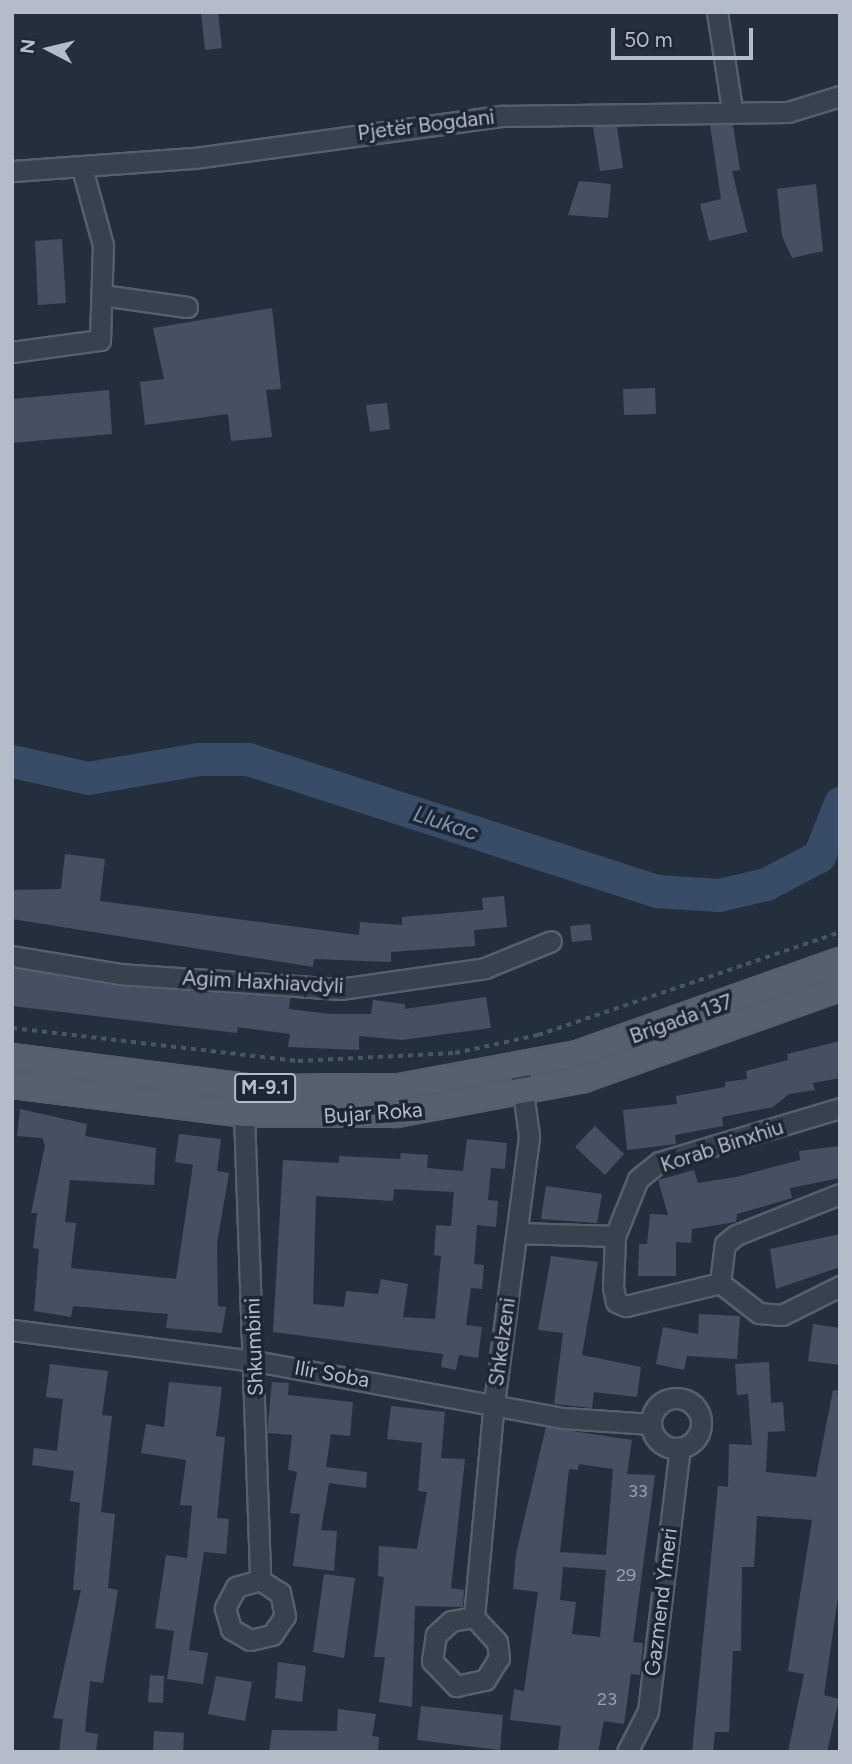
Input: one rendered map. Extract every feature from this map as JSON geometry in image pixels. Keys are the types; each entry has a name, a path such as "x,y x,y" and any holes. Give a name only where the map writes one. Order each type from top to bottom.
{"main road":[{"name":"Brigada 137","path":"519,1069 627,1038 840,961"},
{"name":"Brigada 137","path":"524,1094 840,989"},
{"name":"Bujar Roka","path":"12,1057 302,1090 398,1087 519,1069"},
{"name":"Bujar Roka","path":"12,1085 244,1114 396,1114 524,1094"}],"street":[{"path":"717,12 732,109"},
{"name":"Pjetër Bogdani","path":"12,171 82,168 502,116 732,109 788,112 840,96"},
{"path":"12,352 100,341 103,245 82,168"},
{"path":"102,296 187,307"},
{"name":"Agim Haxhiavdyli","path":"12,956 119,974 340,989 485,968 551,941"},
{"name":"Shkelzeni","path":"474,1617 494,1403 529,1136 519,1069"},
{"name":"Korab Binxhiu","path":"615,1236 638,1179 659,1162 840,1108"},
{"name":"Shkumbini","path":"244,1114 255,1361 260,1580"},
{"path":"720,1283 725,1244 736,1235 840,1194"},
{"path":"517,1233 615,1236 616,1302 626,1306 720,1283 767,1316 840,1286"},
{"name":"Ilir Soba","path":"12,1330 255,1361 564,1418 651,1423"},
{"path":"662,1401 691,1402 700,1430 680,1448 659,1442 651,1423 662,1401"},
{"name":"Gazmend Ymeri","path":"627,1752 648,1711 680,1448"}],"path":[{"path":"12,1028 298,1061 455,1053 538,1035 840,932"}],"building":[{"path":"201,12 218,12 222,48 205,50"},
{"path":"710,125 733,125 740,170 732,171 747,232 709,241 700,204 721,199"},
{"path":"593,127 617,127 623,168 600,171"},
{"path":"579,181 611,184 608,218 568,215"},
{"path":"816,184 823,251 792,258 782,236 777,189"},
{"path":"62,239 66,303 38,305 35,241"},
{"path":"272,308 281,389 266,390 272,437 231,441 228,414 145,425 140,382 164,379 153,328"},
{"path":"655,388 656,414 624,415 623,389"},
{"path":"109,390 112,434 12,443 12,399"},
{"path":"387,403 390,429 370,432 366,405"},
{"path":"65,854 105,859 100,901 359,935 360,922 402,925 402,917 483,910 482,898 504,896 507,927 474,930 475,946 391,952 391,962 314,959 313,967 12,919 12,890 61,889"},
{"path":"590,924 592,940 572,942 570,926"},
{"path":"12,968 118,986 290,998 289,1009 330,1014 371,1014 373,1000 405,1004 405,1009 486,997 491,1028 402,1040 359,1036 359,1050 288,1047 290,1034 238,1027 237,1033 12,1006"},
{"path":"840,1041 840,1078 813,1083 815,1090 789,1094 773,1107 722,1117 723,1126 675,1135 676,1144 627,1150 623,1110 677,1104 676,1096 725,1087 725,1082 747,1079 746,1071 788,1060 787,1054"},
{"path":"20,1109 87,1124 85,1136 156,1148 154,1185 70,1180 65,1222 76,1223 71,1268 176,1279 193,1165 175,1162 179,1134 221,1139 217,1171 229,1173 217,1243 218,1306 226,1307 222,1333 166,1328 168,1314 73,1306 71,1317 34,1311 39,1249 33,1248 37,1213 31,1213 45,1145 42,1138 17,1136"},
{"path":"595,1126 624,1154 605,1175 575,1147"},
{"path":"467,1139 507,1143 505,1169 491,1168 488,1200 498,1201 496,1227 477,1225 474,1264 484,1265 482,1289 471,1288 466,1325 482,1327 478,1358 459,1355 456,1370 441,1367 443,1354 273,1332 283,1160 339,1163 339,1156 400,1159 401,1153 428,1155 427,1168 463,1171","holes":["394,1189 454,1192 451,1226 436,1225 434,1255 441,1256 435,1319 403,1317 408,1284 381,1279 378,1294 346,1291 344,1307 313,1304 316,1196 393,1201"]},
{"path":"840,1146 840,1178 790,1188 792,1198 737,1214 736,1222 692,1229 691,1243 676,1242 676,1276 638,1276 639,1244 647,1244 650,1214 668,1215 658,1180 694,1170 698,1183 736,1177 800,1160 799,1151"},
{"path":"546,1186 602,1194 597,1223 541,1219"},
{"path":"840,1234 840,1267 776,1289 770,1249"},
{"path":"551,1256 598,1262 582,1355 641,1367 637,1397 594,1392 592,1408 554,1404 563,1333 538,1330"},
{"path":"699,1314 740,1316 737,1359 687,1356 684,1370 656,1364 663,1327 698,1334"},
{"path":"813,1324 840,1328 840,1365 808,1361"},
{"path":"769,1362 771,1403 783,1402 785,1431 768,1432 766,1472 816,1477 833,1390 840,1391 840,1583 824,1695 839,1699 827,1752 788,1752 804,1674 788,1671 812,1520 757,1516 754,1567 742,1567 741,1651 733,1651 729,1732 715,1732 713,1752 692,1752 718,1486 728,1487 729,1444 752,1445 748,1394 737,1395 735,1364"},
{"path":"50,1364 108,1371 102,1415 112,1416 101,1512 115,1514 108,1588 118,1590 103,1683 90,1681 85,1732 98,1734 96,1752 59,1752 63,1719 53,1718 81,1590 73,1590 80,1503 70,1501 74,1471 32,1465 34,1448 57,1451 63,1399 46,1397"},
{"path":"169,1382 222,1387 216,1436 225,1437 217,1518 229,1519 226,1554 204,1552 189,1650 208,1653 203,1684 167,1679 174,1631 155,1628 166,1555 187,1558 192,1506 180,1505 186,1460 141,1453 146,1424 164,1427"},
{"path":"272,1382 289,1383 288,1395 353,1402 350,1436 331,1434 326,1467 367,1472 366,1488 329,1483 321,1530 337,1531 334,1571 293,1566 300,1514 290,1513 297,1472 288,1470 292,1435 267,1433"},
{"path":"391,1406 445,1412 441,1458 465,1459 451,1588 464,1590 463,1607 415,1606 412,1707 379,1702 385,1657 374,1657 384,1577 378,1576 379,1546 417,1549 427,1492 418,1491 422,1443 387,1439"},
{"path":"546,1427 632,1440 627,1474 655,1475 633,1642 643,1643 640,1675 631,1674 624,1724 604,1721 598,1752 558,1752 561,1726 510,1720 514,1689 524,1691 538,1592 513,1589 516,1554","holes":["579,1464 613,1469 606,1555 560,1552 569,1469 578,1470","563,1567 606,1570 600,1637 572,1634 576,1602 560,1600"]},
{"path":"324,1574 355,1578 344,1658 313,1652"},
{"path":"278,1662 306,1666 302,1702 275,1698"},
{"path":"150,1675 164,1676 163,1703 148,1702"},
{"path":"216,1676 252,1682 245,1721 208,1714"},
{"path":"421,1706 503,1715 500,1750 417,1740"},
{"path":"338,1709 376,1714 372,1736 379,1737 378,1752 269,1752 272,1730 337,1731"},
{"path":"154,1731 184,1733 183,1752 153,1750"}],"waterway":[{"name":"Llukac","path":"12,761 88,778 198,759 248,759 656,891 719,895 766,884 819,856 840,803"}]}
